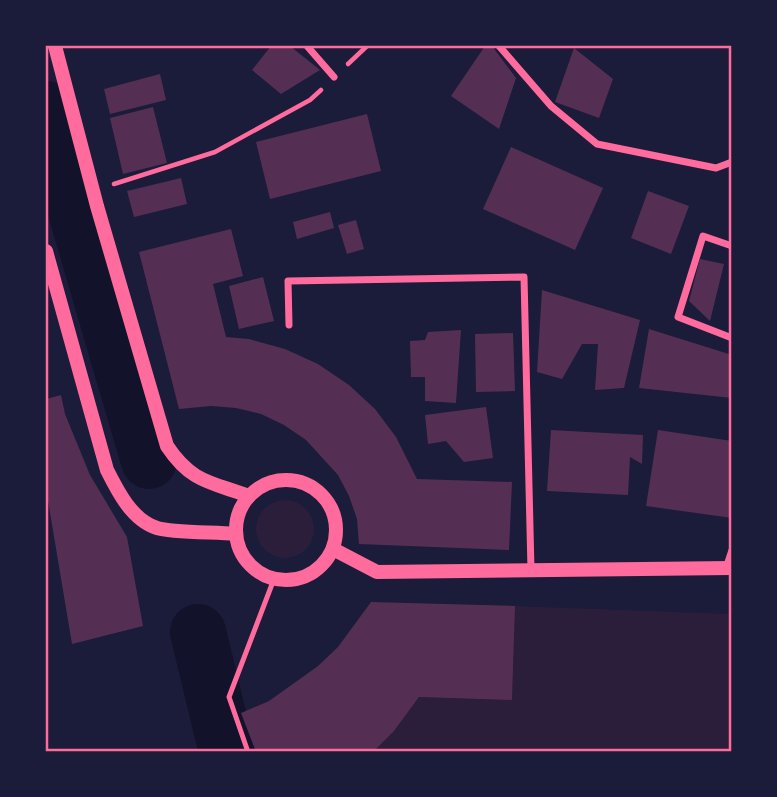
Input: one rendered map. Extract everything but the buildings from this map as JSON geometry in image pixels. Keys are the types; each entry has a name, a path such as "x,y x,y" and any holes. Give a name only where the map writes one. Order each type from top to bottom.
{"main road":[{"path":"55,46 93,191 167,446 179,464 194,476 249,496"},
{"path":"46,251 107,470 117,490 142,520 158,529 235,534"},
{"path":"291,479 306,483 325,498 336,518 337,534 334,549 321,566 303,578 288,581 259,573 247,563 235,534 236,520 249,496 261,486 275,480 291,479"},
{"path":"334,549 377,572 729,568"}],"street":[{"path":"307,46 334,77"},
{"path":"499,46 551,106 597,144 716,168 732,162"},
{"path":"732,246 703,236 678,317 732,338"},
{"path":"289,325 288,281 524,277 531,570"},
{"path":"729,568 732,550"}],"lane":[{"path":"248,751 229,697 274,579"}],"path":[{"path":"93,191 215,152 310,100 367,46"}],"shaded area":[{"path":"285,500 306,508 314,529 306,550 285,558 264,550 256,529 264,508"},
{"path":"515,606 731,614 731,751 373,752 394,731 419,697 512,700"}],"waterway":[{"path":"46,109 149,461"},
{"path":"198,632 227,752"}]}
